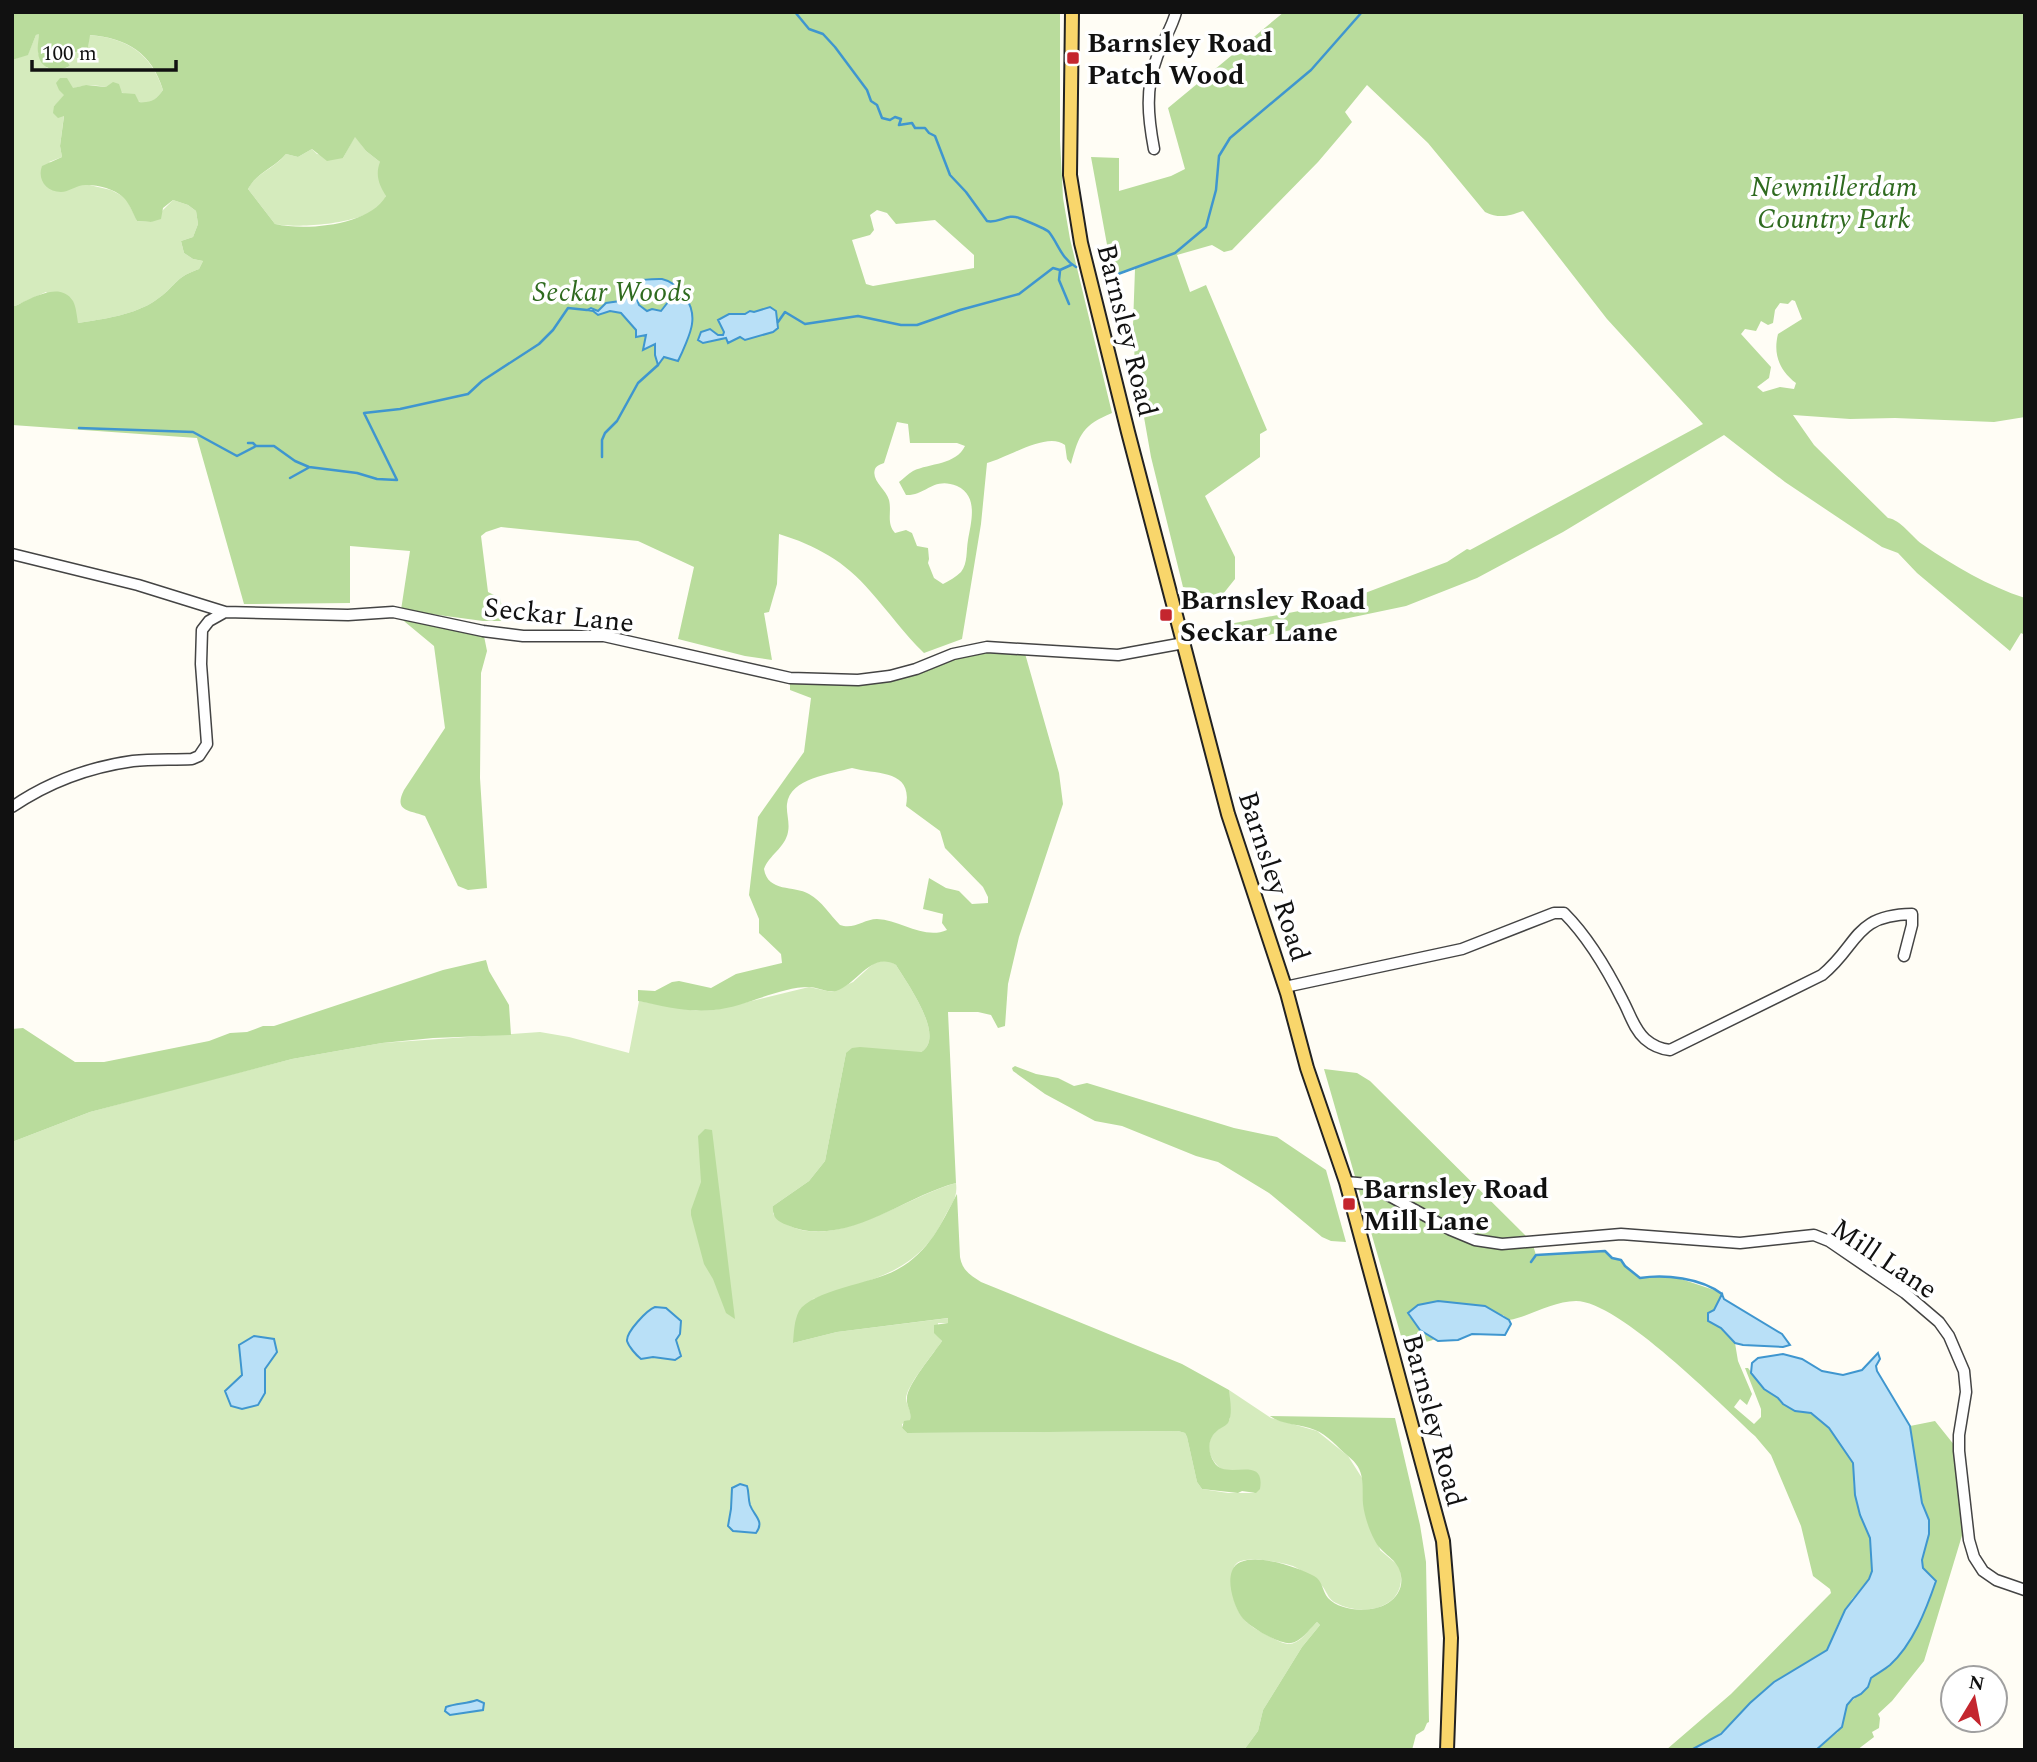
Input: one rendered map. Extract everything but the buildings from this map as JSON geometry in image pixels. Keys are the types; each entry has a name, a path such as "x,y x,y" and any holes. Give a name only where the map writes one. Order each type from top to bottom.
{"main road":[{"name":"Barnsley Road","path":"1072,12 1070,175 1074,208 1128,432 1228,814 1285,987 1307,1068 1346,1182 1443,1541 1451,1638 1447,1750"}],"street":[{"path":"1154,149 1148,117 1150,81 1176,12"},
{"name":"Seckar Lane","path":"12,554 138,585 225,612 348,615 393,612 483,631 523,636 604,636 790,678 858,680 890,676 953,654 987,647 1118,655 1184,643"},
{"path":"12,807 49,786 84,772 135,761 200,756 207,744 201,664 202,630 209,621 225,612"},
{"path":"1285,987 1462,948 1554,913 1564,913 1588,943 1622,1000 1634,1026 1651,1043 1670,1050 1822,975 1834,965 1866,925 1879,919 1895,914 1912,914 1904,956"},
{"name":"Mill Lane","path":"1346,1182 1368,1184 1451,1230 1475,1240 1502,1244 1621,1234 1740,1243 1814,1236 1829,1241 1905,1293 1939,1322 1949,1336 1964,1371 1966,1392 1959,1451 1969,1540 1974,1557 1989,1576 2025,1590"}],"green space":[{"name":"Seckar Woods","path":"12,12 1060,12 1063,198 1070,239 1112,413 1088,426 1080,438 1071,464 1067,459 1065,445 1048,441 987,463 981,524 962,639 924,653 851,571 817,549 779,534 777,584 769,612 764,613 772,660 678,639 694,567 638,541 501,527 486,532 481,536 488,592 500,598 504,616 502,621 401,610 410,551 350,546 350,603 244,604 197,438 12,425 12,305 45,293 61,292 73,301 78,323 118,316 156,300 179,279 199,269 203,261 184,253 181,241 193,237 198,224 196,211 188,205 173,200 163,208 161,219 151,222 137,221 125,199 111,190 84,185 64,192 56,191 47,187 42,180 42,166 62,157 60,146 64,116 58,118 53,113 54,106 64,95 56,83 60,78 67,78 73,88 86,85 106,87 113,82 119,84 122,93 135,94 139,102 150,101 163,90 145,57 126,44 90,35 88,48 70,54 66,59 70,66 54,69 45,66 39,58 39,34 36,35 28,55 12,60","holes":["355,137 366,151 380,162 379,180 386,196 366,214 351,220 319,226 275,224 248,189 251,183 286,154 298,157 312,149 327,161 343,158","877,210 887,213 896,224 935,220 974,255 974,268 873,286 866,284 852,240 870,235 874,230 870,215","897,422 908,424 910,443 957,443 965,446 955,457 913,471 899,482 906,495 919,493 942,483 957,486 968,496 972,518 965,565 959,574 943,584 934,578 928,563 928,548 917,546 912,533 906,530 895,533 892,529 889,500 874,473 876,467 884,463"]},
{"name":"Newmillerdam Country Park","path":"1284,12 2025,12 2025,417 1994,422 1793,415 1814,445 1888,518 1959,568 2025,598 2025,635 2021,633 2010,651 1917,573 1898,553 1882,547 1785,482 1724,435 1563,532 1477,578 1406,606 1230,643 1194,634 1224,625 1336,604 1447,562 1703,424 1607,319 1523,211 1504,216 1485,212 1428,143 1367,85 1345,112 1352,122 1318,162 1232,250 1224,252 1212,245 1177,255 1190,292 1206,285 1267,430 1260,434 1260,457 1205,496 1235,557 1235,579 1219,599 1183,587 1151,457 1135,366 1135,269 1118,274 1112,272 1091,157 1119,158 1119,191 1171,176 1185,169 1168,108","holes":["1795,301 1802,319 1778,334 1776,348 1785,373 1796,383 1794,389 1780,387 1763,392 1757,387 1769,378 1771,367 1741,334 1745,329 1756,331 1761,321 1768,325 1773,323 1775,310 1780,303"]},
{"path":"40,33 38,53 47,68 61,71 70,66 66,59 70,54 88,48 89,35 103,37 126,44 144,57 152,66 163,90 153,100 144,103 107,87 81,86 69,91 54,106 64,115 60,146 62,157 49,162 85,184 111,190 126,198 137,221 151,222 173,200 196,211 198,224 193,237 181,241 184,253 203,261 199,269 179,279 156,300 129,313 78,323 46,292 12,305 12,60 28,54 36,35"},
{"path":"355,136 366,151 380,162 385,183 386,195 381,205 370,212 355,218 319,225 275,224 248,189 286,154 298,157 312,149 317,154 343,158"},
{"path":"393,612 483,631 487,651 481,673 480,778 487,888 468,890 458,886 425,816 402,806 401,797 404,790 445,728 434,646"},
{"path":"987,647 1024,650 1059,773 1063,804 1019,937 1008,984 1005,1026 998,1028 991,1015 948,1012 956,1183 851,1226 830,1231 808,1231 778,1220 774,1216 773,1206 809,1181 825,1161 846,1053 852,1048 860,1047 921,1052 928,1045 927,1022 922,1009 896,965 879,962 872,965 836,991 798,988 726,1008 705,1011 638,1001 638,990 655,991 679,981 711,988 736,974 782,963 781,954 759,933 759,919 749,895 758,817 804,752 811,698 790,690 790,678 858,680","holes":["852,768 882,773 899,780 907,794 906,806 940,831 945,848 983,887 988,903 972,904 959,891 946,888 929,878 923,909 943,914 942,923 947,930 930,933 877,919 845,926 840,925 822,904 809,894 771,882 764,869 786,838 787,804 790,795 795,788 813,778"]},
{"path":"486,960 489,971 509,1005 511,1035 382,1043 292,1059 90,1112 12,1142 12,1029 23,1028 75,1062 104,1062 209,1041 263,1026 274,1026 443,970"},
{"path":"890,961 896,965 915,996 927,1022 928,1045 921,1052 846,1053 825,1161 809,1181 773,1206 773,1214 790,1226 809,1231 829,1231 873,1218 956,1183 956,1193 933,1237 905,1264 871,1280 813,1299 793,1343 837,1332 949,1318 948,1323 938,1323 937,1335 942,1341 907,1393 910,1420 902,1424 902,1428 907,1433 1178,1431 1185,1433 1187,1437 1197,1482 1202,1489 1255,1493 1222,1470 1211,1455 1211,1438 1230,1419 1229,1390 1271,1418 1317,1431 1348,1456 1364,1481 1380,1550 1399,1566 1401,1580 1398,1591 1392,1600 1383,1606 1360,1610 1348,1608 1333,1601 1317,1581 1293,1566 1255,1560 1236,1564 1232,1574 1233,1596 1243,1619 1250,1625 1283,1643 1290,1644 1301,1639 1317,1622 1320,1625 1302,1647 1263,1710 1258,1731 1244,1750 12,1750 12,1142 90,1112 186,1086 292,1059 382,1043 540,1032 629,1053 639,1001 696,1011 714,1010 809,987 832,992 853,982 874,963"},
{"path":"1015,1066 1058,1078 1074,1086 1087,1083 1234,1128 1277,1137 1326,1170 1346,1242 1322,1237 1269,1193 1218,1162 1196,1156 1122,1126 1095,1121 1045,1094 1013,1071"},
{"path":"1324,1069 1357,1073 1370,1081 1532,1242 1536,1255 1605,1251 1612,1258 1621,1260 1640,1278 1672,1276 1722,1294 1714,1310 1708,1313 1711,1323 1735,1343 1738,1361 1752,1394 1747,1405 1740,1399 1734,1407 1754,1424 1761,1417 1761,1409 1745,1368 1748,1368 1764,1389 1783,1404 1795,1411 1811,1413 1829,1428 1853,1463 1854,1489 1860,1515 1870,1538 1872,1571 1869,1579 1852,1599 1827,1650 1774,1682 1750,1703 1731,1725 1711,1740 1691,1750 1666,1750 1731,1694 1831,1593 1830,1589 1813,1576 1801,1526 1771,1455 1755,1436 1669,1357 1617,1318 1595,1306 1576,1301 1567,1302 1509,1320 1503,1315 1409,1316 1425,1334 1435,1339 1403,1343"},
{"path":"705,1129 712,1130 735,1319 726,1313 704,1264 691,1215 701,1182 698,1136"},
{"path":"957,1194 960,1257 965,1269 973,1277 1182,1364 1229,1390 1230,1420 1213,1435 1209,1447 1211,1455 1219,1467 1227,1470 1257,1472 1260,1489 1256,1493 1238,1493 1202,1489 1197,1482 1187,1437 1185,1433 1178,1431 907,1433 902,1428 904,1421 910,1420 908,1392 942,1341 934,1333 934,1325 948,1323 948,1318 837,1332 793,1343 797,1315 806,1304 830,1292 888,1274 909,1262 926,1246"},
{"path":"1270,1416 1395,1418 1426,1562 1429,1722 1424,1730 1416,1735 1412,1750 1244,1750 1258,1731 1263,1710 1302,1647 1320,1625 1317,1622 1301,1638 1286,1643 1250,1625 1238,1612 1232,1594 1231,1576 1237,1564 1246,1560 1258,1560 1296,1568 1317,1578 1328,1598 1334,1603 1357,1610 1388,1603 1397,1595 1401,1584 1400,1570 1377,1544 1370,1531 1364,1508 1362,1478 1354,1461 1319,1432"},
{"path":"1935,1421 1959,1451 1967,1519 1924,1661 1878,1714 1879,1728 1872,1732 1874,1737 1857,1750 1816,1750 1838,1732 1847,1705 1868,1687 1871,1678 1891,1657 1918,1620 1936,1581 1923,1568 1929,1520 1922,1503 1910,1426"}],"water":[{"path":"662,279 675,285 689,302 692,324 678,361 664,357 658,365 655,344 643,350 646,335 636,337 636,330 621,313 610,311 598,315 587,310 591,308 598,311 606,303 620,301 636,282","holes":["653,291 666,295 668,302 661,311 647,311 639,305 636,297"]},
{"path":"770,307 776,311 778,328 773,332 745,340 740,337 728,343 726,338 703,343 698,340 701,332 710,329 723,335 718,320 729,314 745,314"},
{"path":"1722,1294 1724,1299 1782,1334 1790,1345 1783,1347 1735,1343 1721,1328 1708,1321 1708,1313 1714,1310"},
{"path":"1438,1301 1485,1306 1509,1320 1511,1324 1505,1335 1472,1334 1458,1340 1438,1341 1420,1330 1408,1313 1418,1305"},
{"path":"655,1307 666,1308 681,1321 680,1334 676,1340 681,1356 675,1360 653,1357 641,1359 627,1341 638,1322"},
{"path":"254,1336 274,1339 277,1352 265,1369 265,1393 258,1405 242,1409 231,1406 225,1391 242,1375 239,1345"},
{"path":"1878,1353 1880,1359 1876,1366 1877,1371 1910,1426 1922,1503 1929,1520 1929,1534 1922,1560 1923,1568 1936,1581 1918,1626 1898,1657 1871,1678 1868,1687 1847,1705 1842,1727 1816,1750 1691,1750 1721,1734 1774,1682 1827,1650 1845,1610 1872,1571 1870,1538 1855,1495 1853,1463 1829,1428 1811,1413 1795,1411 1764,1389 1751,1373 1752,1363 1758,1358 1783,1354 1802,1359 1822,1371 1843,1375 1862,1370"},
{"path":"740,1484 747,1486 750,1505 759,1522 756,1533 733,1531 728,1526 732,1488"},
{"path":"477,1700 484,1703 483,1710 450,1715 445,1711 446,1707"}],"waterway":[{"path":"795,12 809,29 823,34 835,47 867,90 871,101 877,105 882,118 901,119 899,125 912,123 915,128 925,128 935,136 950,175 987,221 1015,217 1044,229 1049,232 1067,260 1076,267"},
{"path":"1106,270 1118,274 1175,253 1206,227 1216,190 1219,156 1230,138 1311,70 1362,12"},
{"path":"778,322 785,312 805,324 858,316 901,325 917,325 1019,294 1053,268 1060,270 1071,265"},
{"path":"1060,271 1059,280 1069,304"},
{"path":"79,428 193,432 237,456 256,446 274,446 309,467 397,480 364,413 400,409 468,394 482,381 539,344 553,330 568,308 587,310"},
{"path":"602,457 602,440 605,433 617,421 638,383 658,365"},
{"path":"248,443 256,446"},
{"path":"290,478 308,468"},
{"path":"1531,1262 1536,1255 1605,1251 1612,1258 1621,1260 1640,1278 1682,1278 1704,1284 1722,1294"}],"place":[{"name":"Barnsley Road Patch Wood","path":"1073,58"},
{"name":"Barnsley Road Seckar Lane","path":"1166,615"},
{"name":"Barnsley Road Mill Lane","path":"1349,1204"}]}
